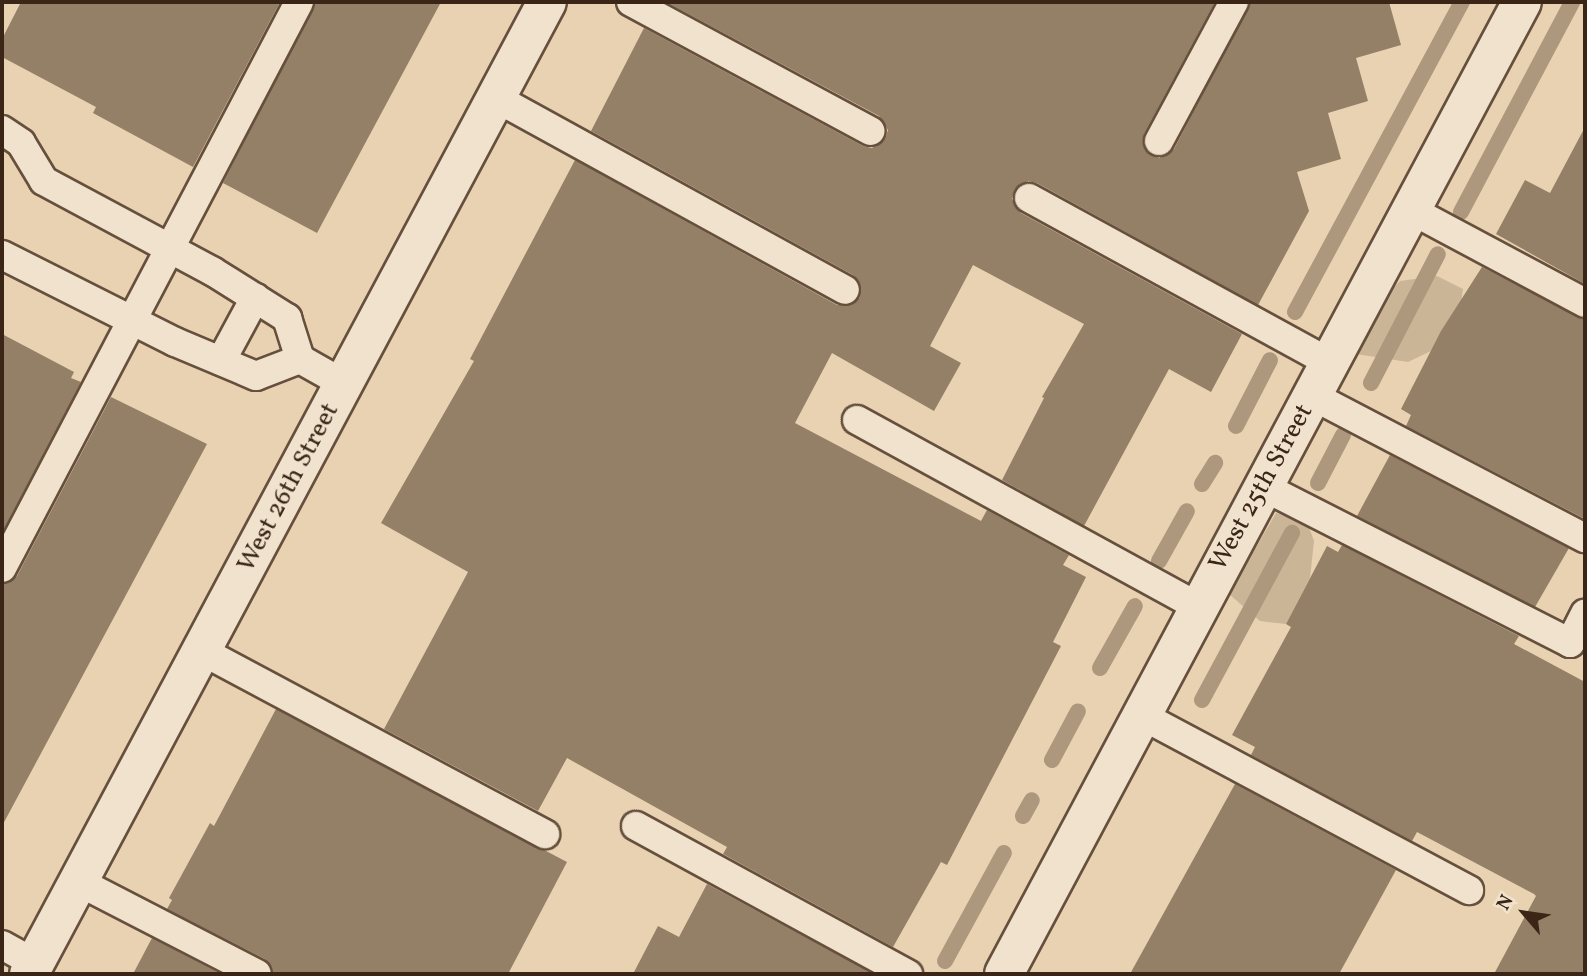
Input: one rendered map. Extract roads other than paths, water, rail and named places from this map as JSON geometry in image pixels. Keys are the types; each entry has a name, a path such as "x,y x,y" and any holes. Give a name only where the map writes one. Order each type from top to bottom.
{"street":[{"name":"West 26th Street","path":"32,969 547,2"},
{"name":"West 25th Street","path":"1004,974 1521,2"}],"lane":[{"path":"2,568 299,2"},
{"path":"631,2 871,131"},
{"path":"1159,141 1234,2"},
{"path":"496,98 845,290"},
{"path":"2,130 21,143 44,181 212,271 287,317 300,359 344,384"},
{"path":"1029,198 1330,363"},
{"path":"1411,210 1585,303"},
{"path":"2,255 132,321 256,376 300,359"},
{"path":"221,361 255,298"},
{"path":"1313,396 1585,538"},
{"path":"857,420 1198,607"},
{"path":"1262,486 1570,643 1585,614"},
{"path":"202,651 545,834"},
{"path":"1141,715 1469,890"},
{"path":"636,826 908,974"},
{"path":"79,882 257,974"},
{"path":"2,945 32,969"}],"waterway":[{"path":"1295,312 1462,2"},
{"path":"1461,212 1572,2"},
{"path":"1371,383 1438,254"},
{"path":"1236,426 1270,360"},
{"path":"1318,483 1343,435"},
{"path":"1202,484 1215,463"},
{"path":"1159,561 1187,511"},
{"path":"1202,700 1292,533"},
{"path":"1100,668 1135,606"},
{"path":"1052,760 1078,711"},
{"path":"1023,816 1032,800"},
{"path":"945,961 1004,853"}]}
